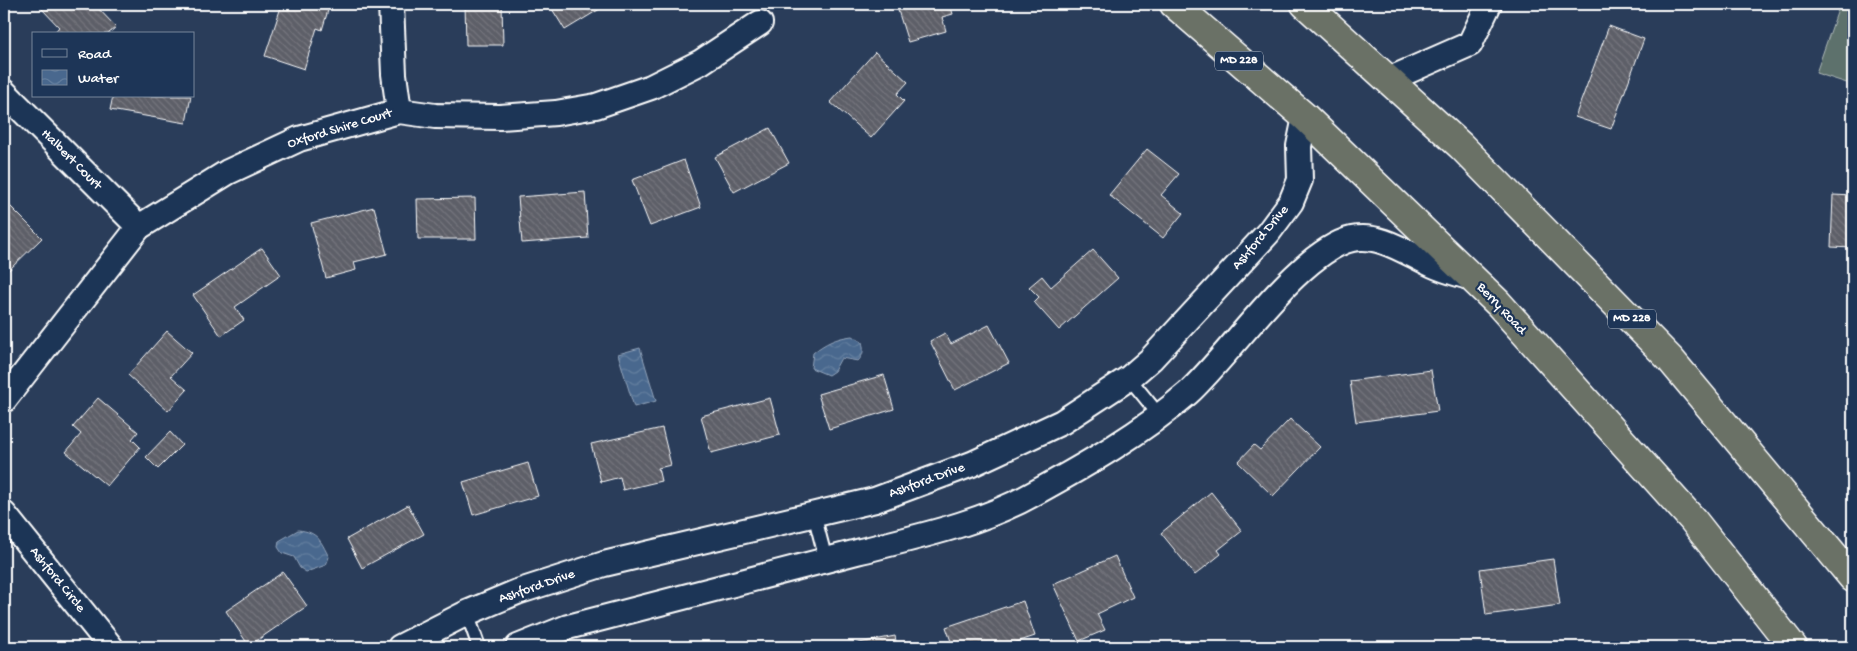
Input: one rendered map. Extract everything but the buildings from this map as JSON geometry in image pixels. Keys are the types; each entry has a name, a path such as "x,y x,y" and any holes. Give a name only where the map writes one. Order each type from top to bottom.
{"highway":[{"name":"Berry Road","path":"1174,4 1305,117 1472,278 1693,520 1794,647"},
{"name":"MD 228","path":"1305,4 1461,146 1670,358 1853,578"}],"street":[{"path":"392,4 394,74 400,111"},
{"path":"1388,80 1470,44 1489,4"},
{"name":"Oxford Shire Court","path":"4,400 139,227 205,185 299,139 400,111 435,116 500,116 556,113 596,106 651,86 701,62 760,23"},
{"name":"Halbert Court","path":"4,92 139,227"},
{"name":"Ashford Drive","path":"400,647 467,613 518,592 604,564 875,500 914,488 980,461 1062,422 1129,378 1151,359 1268,233 1291,202 1300,180 1300,146 1305,117"},
{"path":"518,647 568,627 962,523 1030,496 1106,452 1188,392 1284,288 1317,256 1334,246 1352,239 1378,240 1447,271 1472,278"},
{"name":"Ashford Circle","path":"4,514 111,647"}],"lane":[{"path":"1129,378 1159,415"},
{"path":"814,514 826,560"},
{"path":"467,613 479,647"}],"green space":[{"path":"1840,4 1853,4 1853,85 1816,73"}],"water":[{"path":"852,336 862,342 863,345 862,354 858,361 841,358 834,371 828,375 811,368 813,353 817,349 841,338"},
{"path":"640,348 656,401 634,407 618,354"},
{"path":"298,530 310,533 318,538 329,557 326,565 306,572 300,568 294,557 282,553 278,547 279,541"}]}
